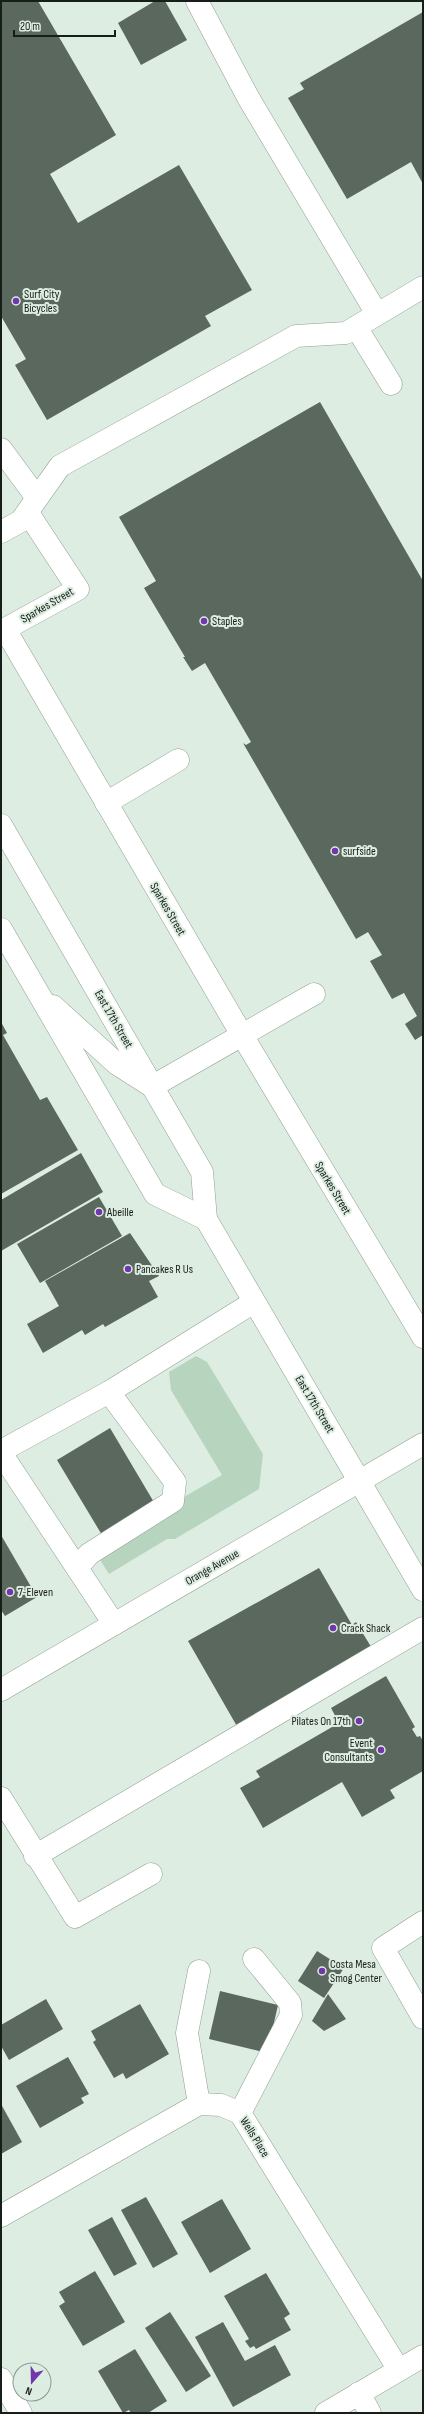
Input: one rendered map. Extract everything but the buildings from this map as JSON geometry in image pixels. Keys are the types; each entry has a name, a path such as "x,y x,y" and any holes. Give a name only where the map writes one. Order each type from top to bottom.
{"main road":[{"path":"197,1 249,100 377,314"},
{"path":"1,532 22,521 60,466 296,336 346,333 423,287"},
{"path":"356,327 391,384"},
{"path":"1,449 32,505"},
{"name":"Sparkes Street","path":"32,505 78,589 6,629 242,1036 423,1337"},
{"path":"106,803 178,760"},
{"name":"East 17th Street","path":"1,825 202,1172 206,1219 423,1590"},
{"path":"1,929 155,1194 206,1219"},
{"path":"37,991 117,1064 153,1086 314,994"},
{"path":"114,1624 1,1452 109,1392 254,1302"},
{"path":"77,1568 89,1554 173,1501 175,1482 109,1392"},
{"name":"Orange Avenue","path":"1,1690 423,1444"},
{"path":"36,1856 423,1628"},
{"path":"1,1798 74,1917 151,1874"},
{"path":"423,1922 383,1948 423,2018"},
{"path":"240,2113 291,2015 290,2003 254,1959"},
{"path":"1,2216 199,2104 187,2033 199,1971"},
{"name":"Wells Place","path":"199,2104 221,2105 240,2113 399,2370"},
{"path":"326,2413 423,2356"},
{"path":"1,2378 21,2413"},
{"path":"359,2393 370,2413"}],"green space":[{"path":"196,1356 207,1362 263,1454 259,1489 175,1539 167,1539 109,1574 97,1555 99,1546 222,1475 171,1390 169,1372"}],"place":[{"name":"Surf City Bicycles","path":"16,301"},
{"name":"Staples","path":"204,621"},
{"name":"surfside","path":"335,851"},
{"name":"Abeille","path":"99,1212"},
{"name":"Pancakes R Us","path":"128,1269"},
{"name":"7-Eleven","path":"10,1592"},
{"name":"Crack Shack","path":"333,1628"},
{"name":"Pilates On 17th","path":"359,1721"},
{"name":"Event Consultants","path":"381,1750"},
{"name":"Costa Mesa Smog Center","path":"322,1971"}]}
